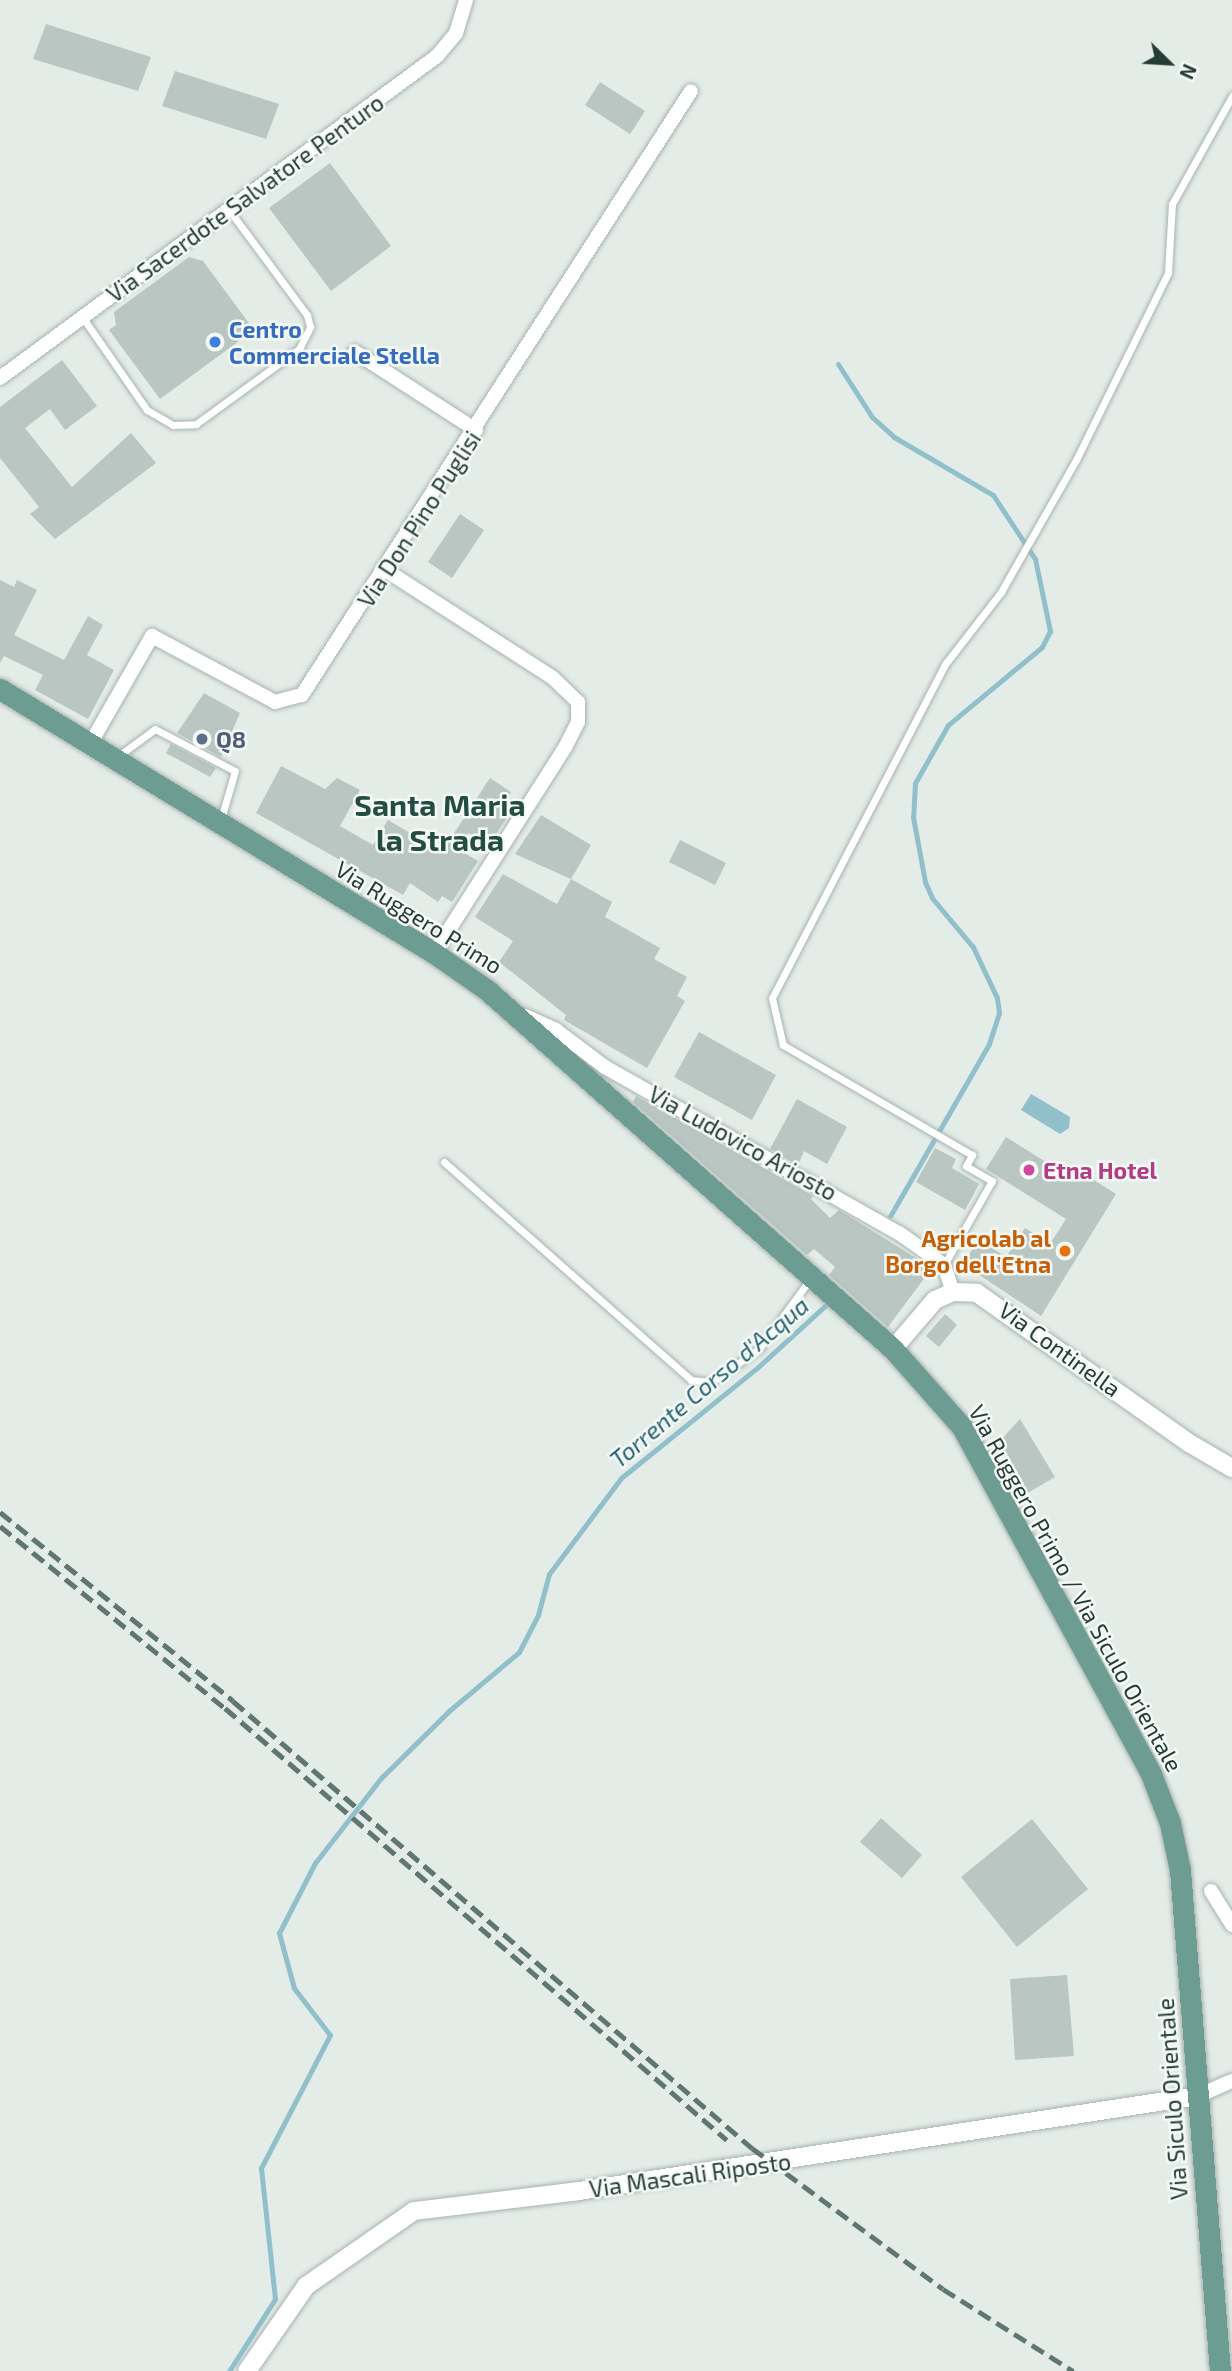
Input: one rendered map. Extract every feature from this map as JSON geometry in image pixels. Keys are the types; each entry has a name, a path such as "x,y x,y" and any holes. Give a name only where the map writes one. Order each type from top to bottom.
{"main road":[{"name":"Via Ruggero Primo","path":"0,689 112,761 434,953 514,1011 834,1297"},
{"name":"Via Ruggero Primo / Via Siculo Orientale","path":"834,1297 892,1349 962,1427 1151,1774 1170,1823"},
{"name":"Via Siculo Orientale","path":"1170,1823 1180,1870 1220,2371"}],"street":[{"name":"Via Sacerdote Salvatore Penturo","path":"0,378 449,46 466,0"},
{"name":"Via Don Pino Puglisi","path":"89,746 152,636 275,702 302,695 387,571 691,91"},
{"path":"355,352 475,430"},
{"path":"387,571 553,678 578,702 578,722 566,747 434,953"},
{"name":"Via Ludovico Ariosto","path":"514,1011 556,1030 606,1067 806,1177 944,1265"},
{"path":"892,1349 921,1312 953,1292 944,1265"},
{"name":"Via Continella","path":"953,1292 986,1296 1212,1458 1232,1468"},
{"path":"1211,1891 1232,1925"},
{"path":"1198,2096 1232,2081"},
{"name":"Via Mascali Riposto","path":"247,2371 306,2286 414,2211 579,2191 1198,2096"}],"lane":[{"path":"944,1265 992,1181 966,1166 972,1156 783,1045 772,998 946,663 1001,592 1076,460 1168,273 1172,205 1232,96"},
{"path":"83,318 147,410 159,421 182,427 196,424 299,349 310,327 307,316 228,210"},
{"path":"112,761 155,729 235,771 219,826"},
{"path":"443,1162 691,1380 711,1382 758,1349 811,1277"}],"water":[{"path":"1031,1094 1070,1117 1069,1128 1060,1134 1021,1110"}],"building":[{"path":"46,24 151,57 138,91 33,59"},
{"path":"175,71 279,104 266,139 162,106"},
{"path":"600,82 645,111 630,134 585,105"},
{"path":"330,163 391,246 331,291 269,208"},
{"path":"189,257 203,261 254,330 160,399 109,330 116,325 114,312"},
{"path":"62,360 97,406 65,430 50,409 25,428 72,487 131,433 156,463 55,539 30,514 39,507 0,458 0,407"},
{"path":"460,514 484,530 452,578 428,562"},
{"path":"0,580 14,587 17,580 37,590 14,635 64,660 88,616 103,625 87,655 114,670 88,719 35,690 43,675 4,656 0,663"},
{"path":"204,693 240,713 221,757 177,733"},
{"path":"171,744 216,768 210,777 166,753"},
{"path":"281,766 325,789 337,778 360,790 340,826 373,845 388,820 437,849 447,844 490,778 511,792 505,801 514,807 490,843 468,833 459,850 478,861 452,902 442,896 438,902 410,883 403,895 256,813"},
{"path":"541,815 591,845 571,879 515,854"},
{"path":"680,840 726,863 715,885 669,862"},
{"path":"503,874 557,904 571,879 612,902 605,917 660,948 654,959 687,977 677,996 685,1001 647,1068 564,1020 566,1015 499,962 513,941 475,917"},
{"path":"699,1032 776,1075 752,1120 674,1077"},
{"path":"636,1096 813,1196 811,1199 830,1218 839,1210 932,1268 888,1327 829,1275 835,1267 814,1249 807,1255 633,1102"},
{"path":"797,1099 847,1127 827,1164 804,1151 798,1165 770,1149"},
{"path":"1006,1137 1068,1176 1073,1167 1116,1194 1041,1316 963,1264 979,1239 1006,1257 1025,1228 1050,1244 1066,1219 986,1169"},
{"path":"935,1148 956,1159 952,1168 979,1184 965,1210 916,1182"},
{"path":"945,1314 957,1325 939,1347 926,1336"},
{"path":"1020,1419 1055,1477 1026,1494 998,1443"},
{"path":"881,1818 922,1855 902,1878 860,1842"},
{"path":"1032,1819 1088,1889 1017,1947 961,1877"},
{"path":"1067,1975 1074,2056 1015,2060 1010,1979"}],"waterway":[{"path":"838,364 872,417 894,437 993,495 1035,559 1050,631 1042,647 948,725 915,783 913,817 925,882 932,898 973,947 997,998 999,1013 989,1044 890,1216"},
{"name":"Torrente Corso d'Acqua","path":"229,2371 275,2299 261,2168 330,2035 294,1988 279,1933 315,1863 381,1778 450,1710 519,1652 538,1615 549,1574 621,1478 757,1368 825,1306"}],"railway":[{"path":"0,1512 233,1701 752,2148 943,2289 1073,2371"},
{"path":"0,1526 225,1708 727,2140"}],"place":[{"name":"Centro Commerciale Stella","path":"215,342"},
{"name":"Q8","path":"202,739"},
{"name":"Etna Hotel","path":"1029,1170"},
{"name":"Agricolab al Borgo dell'Etna","path":"1065,1251"}],"district":[{"name":"Santa Maria la Strada","path":"440,821"}]}
